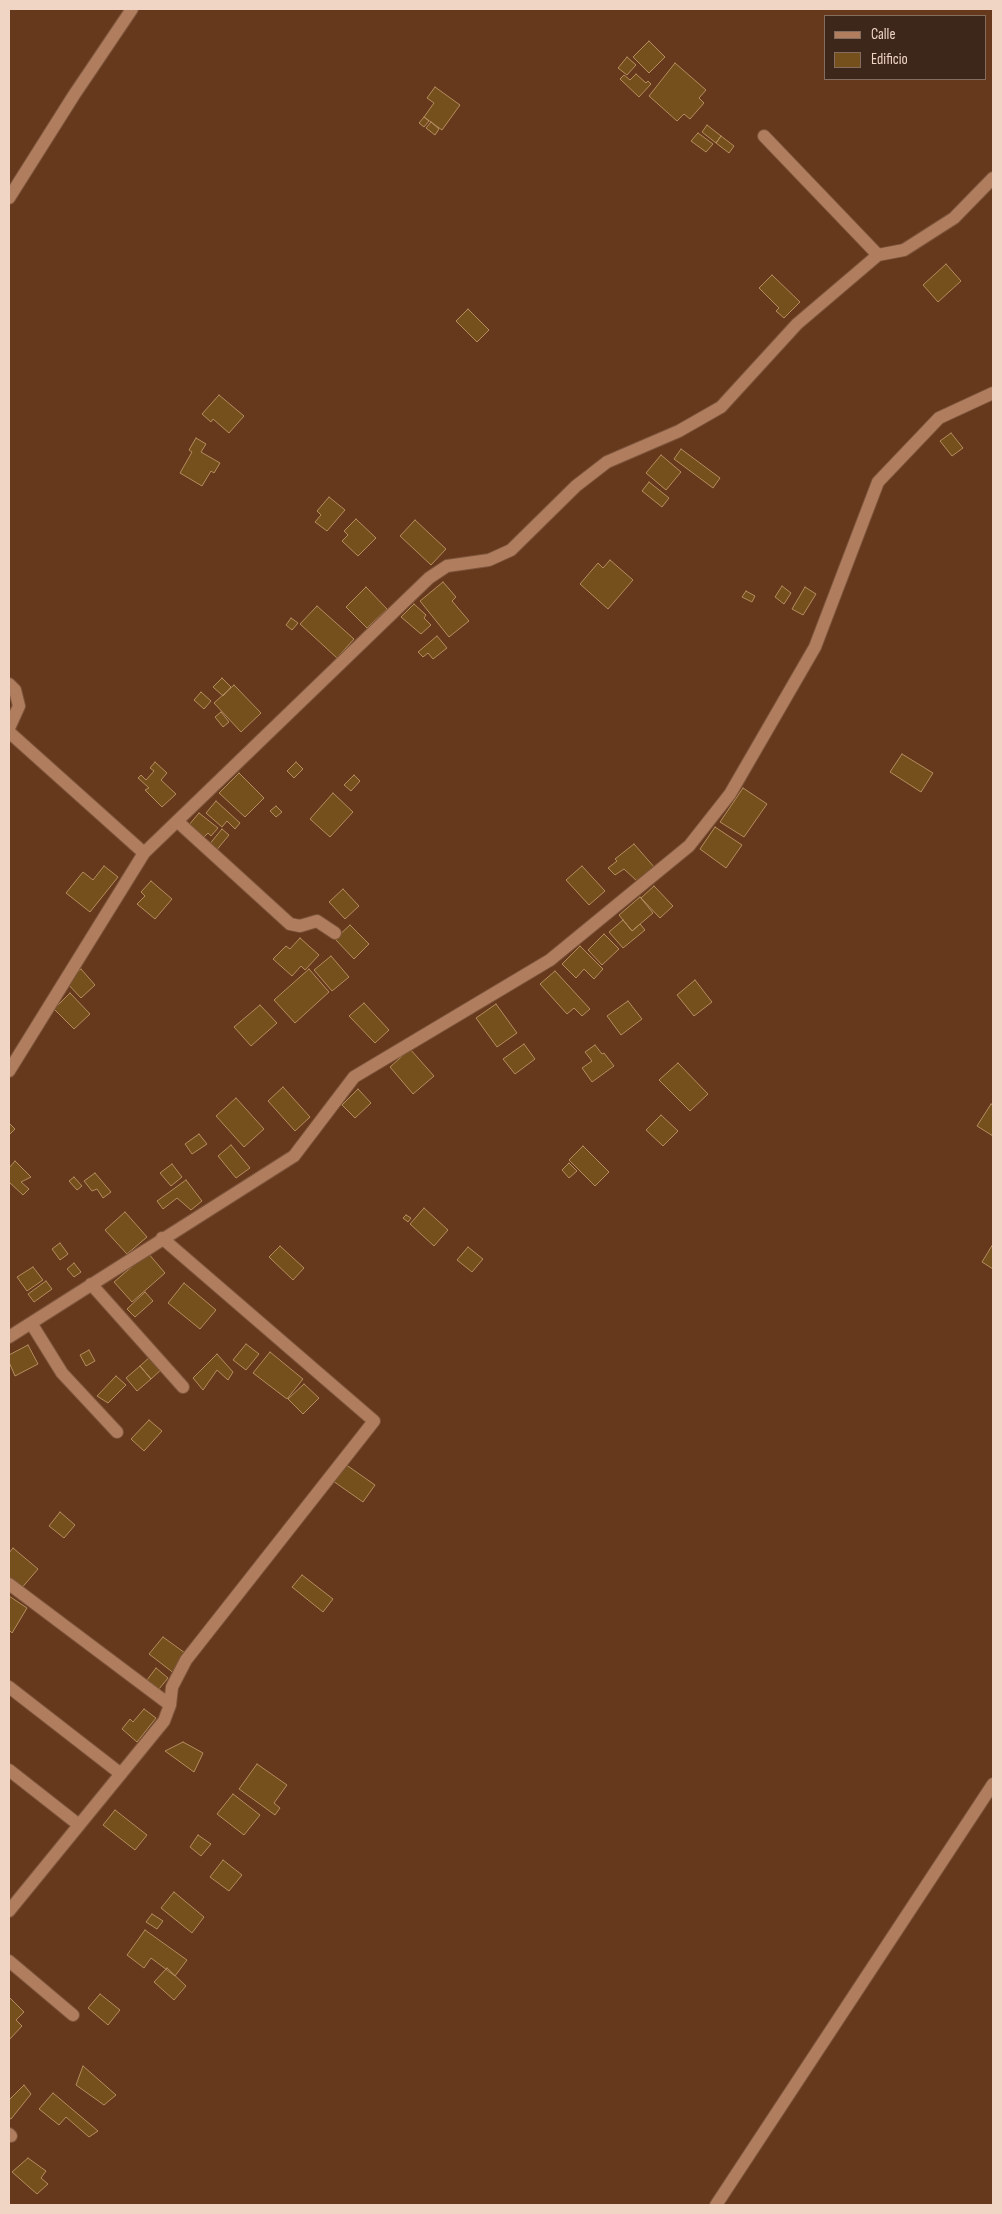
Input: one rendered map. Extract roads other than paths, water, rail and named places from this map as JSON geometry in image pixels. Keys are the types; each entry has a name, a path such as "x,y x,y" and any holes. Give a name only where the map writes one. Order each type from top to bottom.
{"street":[{"path":"9,198 74,95 132,9"},
{"path":"764,136 878,255"},
{"path":"9,1072 144,852 429,578 447,566 489,560 510,550 576,486 607,462 679,431 722,406 797,324 878,255 904,250 954,218 993,178"},
{"path":"11,1331 31,1323 162,1238 294,1156 354,1077 550,960 689,846 730,794 815,647 878,482 939,418 993,393"},
{"path":"9,684 15,690 19,706 9,728"},
{"path":"9,732 144,852"},
{"path":"177,821 290,924 300,926 317,921 335,933"},
{"path":"9,1909 164,1721 170,1705 172,1687 186,1660 374,1421 162,1238"},
{"path":"91,1284 183,1387"},
{"path":"31,1323 62,1374 117,1432"},
{"path":"9,1584 170,1705"},
{"path":"9,1687 121,1774"},
{"path":"9,1770 79,1825"},
{"path":"716,2205 993,1784"},
{"path":"9,1961 73,2015"}]}
